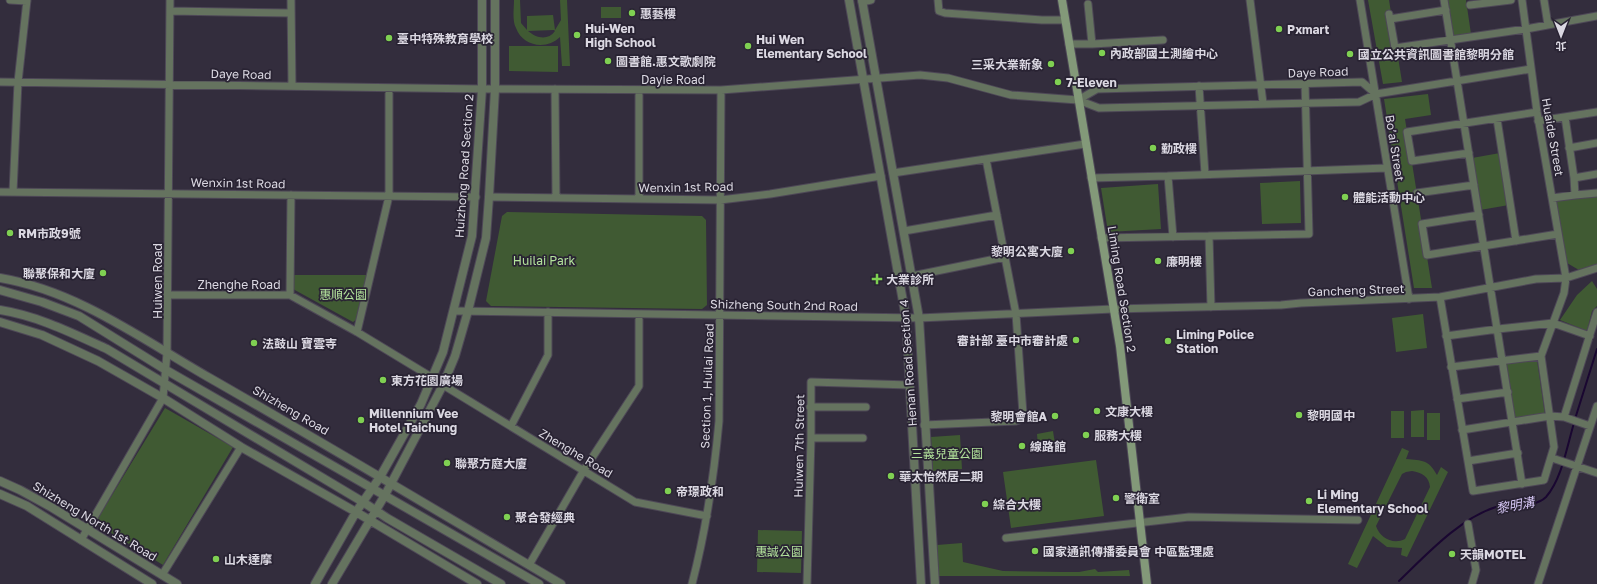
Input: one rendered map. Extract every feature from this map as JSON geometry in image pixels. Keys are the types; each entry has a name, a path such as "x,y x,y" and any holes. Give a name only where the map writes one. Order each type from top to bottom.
{"main road":[{"name":"Liming Road Section 2","path":"1062,0 1064,20 1120,346 1147,584"}],"street":[{"path":"10,0 27,0 18,82 13,192"},
{"name":"Huiwen Road","path":"81,540 163,398 167,353 170,0"},
{"path":"291,0 292,86"},
{"name":"Huizhong Road Section 2","path":"315,584 356,512 380,477 421,404 443,352 455,311 472,236 476,196 482,89 482,0"},
{"path":"332,584 385,495 443,385 455,356 468,311 486,238 490,197 495,89 495,0"},
{"name":"Henan Road Section 4","path":"849,0 906,318 922,584"},
{"path":"862,1 871,0"},
{"path":"938,0 939,11 945,13 1042,20 1064,20"},
{"path":"1250,0 1263,103"},
{"name":"Bo’ai Street","path":"1360,0 1409,298"},
{"path":"1444,0 1522,484"},
{"path":"1470,5 1511,0"},
{"name":"Huaide Street","path":"1522,0 1536,112 1566,278"},
{"path":"1544,0 1548,25"},
{"name":"Henan Road Section 4","path":"862,1 919,318 924,426 935,584"},
{"path":"1088,4 1092,44"},
{"path":"1446,10 1390,16 1395,48 1526,29 1597,16"},
{"path":"170,11 291,13"},
{"path":"1069,44 1163,40"},
{"path":"863,80 920,75 941,78 1011,95 1078,100 1098,108 1305,102 1359,102 1376,94 1531,69"},
{"name":"Dayie Road","path":"482,89 721,90 863,80"},
{"name":"Daye Road","path":"0,82 482,89"},
{"name":"Daye Road","path":"1078,100 1097,89 1305,83 1362,82 1376,94"},
{"path":"1101,238 1309,234 1305,83"},
{"path":"1199,86 1205,174"},
{"path":"357,332 389,196 389,88"},
{"path":"555,89 556,198"},
{"path":"639,90 639,199"},
{"name":"Section 1, Huilai Road","path":"692,584 707,516 714,471 719,420 721,90"},
{"path":"1469,153 1412,161 1407,132 1536,112"},
{"path":"1538,121 1597,112"},
{"path":"1565,117 1575,195"},
{"path":"1497,119 1516,241"},
{"path":"1569,148 1597,143"},
{"path":"893,173 1085,144"},
{"path":"924,426 1022,419 1023,414 1016,314 986,159"},
{"path":"1091,178 1387,168"},
{"path":"1574,178 1597,174"},
{"name":"Wenxin 1st Road","path":"490,197 720,200 770,194 881,176"},
{"path":"1168,176 1173,236"},
{"path":"1417,193 1474,185"},
{"name":"Wenxin 1st Road","path":"0,192 476,196"},
{"path":"1552,198 1597,193"},
{"path":"290,295 291,195"},
{"path":"1479,214 1422,224 1427,255 1558,234"},
{"path":"904,231 997,215"},
{"path":"1209,236 1211,307"},
{"path":"912,276 1005,257"},
{"name":"Gancheng Street","path":"1113,309 1281,305 1440,297 1536,279 1566,278 1597,268"},
{"name":"Shizheng Road","path":"0,278 61,295 98,311 561,584"},
{"path":"1440,297 1473,491 1522,484 1544,480 1554,447 1540,356 1564,293 1566,278"},
{"path":"0,290 42,302 79,316 166,370 538,584"},
{"name":"Zhenghe Road","path":"167,295 290,295 357,332 433,378"},
{"name":"Shizheng South 2nd Road","path":"455,311 919,318 1113,309"},
{"path":"0,310 23,314 73,333 107,349 501,584"},
{"path":"511,426 548,355 548,312"},
{"path":"1566,418 1597,312"},
{"path":"529,565 584,470 639,386 639,314"},
{"path":"0,322 42,335 98,361 477,584"},
{"path":"1446,336 1553,323 1590,336"},
{"path":"1451,367 1540,356"},
{"name":"Huiwen 7th Street","path":"807,584 811,382 910,385"},
{"name":"Zhenghe Road","path":"443,385 635,502 707,516"},
{"path":"1457,399 1508,392"},
{"path":"1538,584 1589,425 1597,406"},
{"path":"810,407 866,407"},
{"path":"1462,430 1550,416 1566,418 1589,425"},
{"path":"811,438 863,438"},
{"path":"162,575 241,446"},
{"path":"1468,461 1518,453"},
{"path":"1556,460 1597,473"},
{"name":"Shizheng North 1st Road","path":"0,481 26,493 177,584"},
{"name":"Shizheng North 1st Road","path":"0,494 27,506 152,584"},
{"path":"1006,538 1108,525 1140,524 1189,517 1358,520"},
{"path":"1468,524 1476,570 1472,584"}],"green space":[{"path":"514,0 520,0 521,23 527,30 527,16 553,15 555,30 561,20 560,0 567,0 570,66 562,66 560,37 549,44 542,45 530,43 519,34 514,22","holes":["528,31 555,31 552,34 545,37 538,37"]},
{"path":"1368,0 1389,0 1402,82 1383,84"},
{"path":"1447,0 1466,0 1471,34 1453,36"},
{"path":"601,7 621,7 621,18 601,18"},
{"path":"509,46 558,46 558,72 509,71"},
{"path":"1428,94 1431,115 1405,119 1432,288 1414,288 1384,99"},
{"path":"1500,153 1509,205 1480,210 1472,158"},
{"path":"1300,181 1301,223 1262,224 1260,183"},
{"path":"1158,184 1161,229 1108,232 1101,188"},
{"path":"1597,195 1597,264 1579,270 1567,263 1556,200"},
{"name":"Huilai Park","path":"507,212 702,216 706,220 707,305 702,309 491,306 486,301 502,216"},
{"name":"惠順公園","path":"293,275 368,275 357,319 353,322 293,289"},
{"path":"1592,281 1597,289 1597,306 1592,311 1587,331 1560,320 1577,295"},
{"path":"1423,314 1427,348 1396,352 1392,318"},
{"path":"1537,360 1545,415 1514,420 1506,364"},
{"path":"165,408 233,447 163,565 95,523"},
{"path":"1424,410 1424,437 1411,437 1411,411"},
{"path":"1391,411 1404,411 1404,438 1391,438"},
{"path":"1427,413 1440,413 1440,440 1427,440"},
{"path":"1053,431 1055,444 1038,446 1037,434"},
{"name":"三義兒童公園","path":"960,435 962,469 933,471 931,437"},
{"path":"1402,448 1409,451 1406,459 1428,463 1437,475 1441,467 1448,472 1407,557 1401,555 1402,548 1387,547 1373,536 1357,568 1348,564","holes":["1412,471 1422,474 1427,478 1430,487 1405,539 1400,541 1392,541 1384,537 1376,526 1402,474"]},
{"path":"1096,460 1104,516 1011,528 1003,472"},
{"name":"惠誠公園","path":"758,530 802,531 801,573 757,572"},
{"path":"962,543 963,562 1003,571 1079,572 1095,569 1098,572 1129,570 1130,576 939,576 937,545"}],"waterway":[{"name":"黎明溝","path":"1575,419 1597,349"},
{"name":"黎明溝","path":"1399,581 1444,538 1469,520 1496,507 1535,503 1546,497 1552,490 1560,472 1574,423"}],"place":[{"name":"惠藝樓","path":"632,13"},
{"name":"Pxmart","path":"1279,29"},
{"name":"Hui-Wen High School","path":"577,35"},
{"name":"臺中特殊教育學校","path":"389,38"},
{"name":"Hui Wen Elementary School","path":"748,46"},
{"name":"內政部國土測繪中心","path":"1102,53"},
{"name":"國立公共資訊圖書館黎明分館","path":"1350,54"},
{"name":"圖書館.惠文歌劇院","path":"608,61"},
{"name":"三采大業新象","path":"1051,64"},
{"name":"7-Eleven","path":"1058,82"},
{"name":"勤政樓","path":"1153,148"},
{"name":"體能活動中心","path":"1345,197"},
{"name":"RM市政9號","path":"10,233"},
{"name":"黎明公寓大廈","path":"1071,251"},
{"name":"廉明樓","path":"1158,261"},
{"name":"聯聚保和大廈","path":"103,273"},
{"name":"大業診所","path":"877,279"},
{"name":"審計部 臺中市審計處","path":"1076,340"},
{"name":"Liming Police Station","path":"1168,341"},
{"name":"法鼓山 寶雲寺","path":"254,343"},
{"name":"東方花園廣場","path":"383,380"},
{"name":"文康大樓","path":"1097,411"},
{"name":"黎明國中","path":"1299,415"},
{"name":"黎明會館A","path":"1055,416"},
{"name":"Millennium Vee Hotel Taichung","path":"361,420"},
{"name":"服務大樓","path":"1086,435"},
{"name":"線路館","path":"1022,446"},
{"name":"聯聚方庭大廈","path":"447,463"},
{"name":"華太怡然居二期","path":"891,476"},
{"name":"帝璟政和","path":"668,491"},
{"name":"警衛室","path":"1116,498"},
{"name":"Li Ming Elementary School","path":"1309,501"},
{"name":"綜合大樓","path":"985,504"},
{"name":"聚合發經典","path":"507,517"},
{"name":"國家通訊傳播委員會 中區監理處","path":"1035,551"},
{"name":"天韻MOTEL","path":"1452,554"},
{"name":"山木達摩","path":"216,559"}]}
